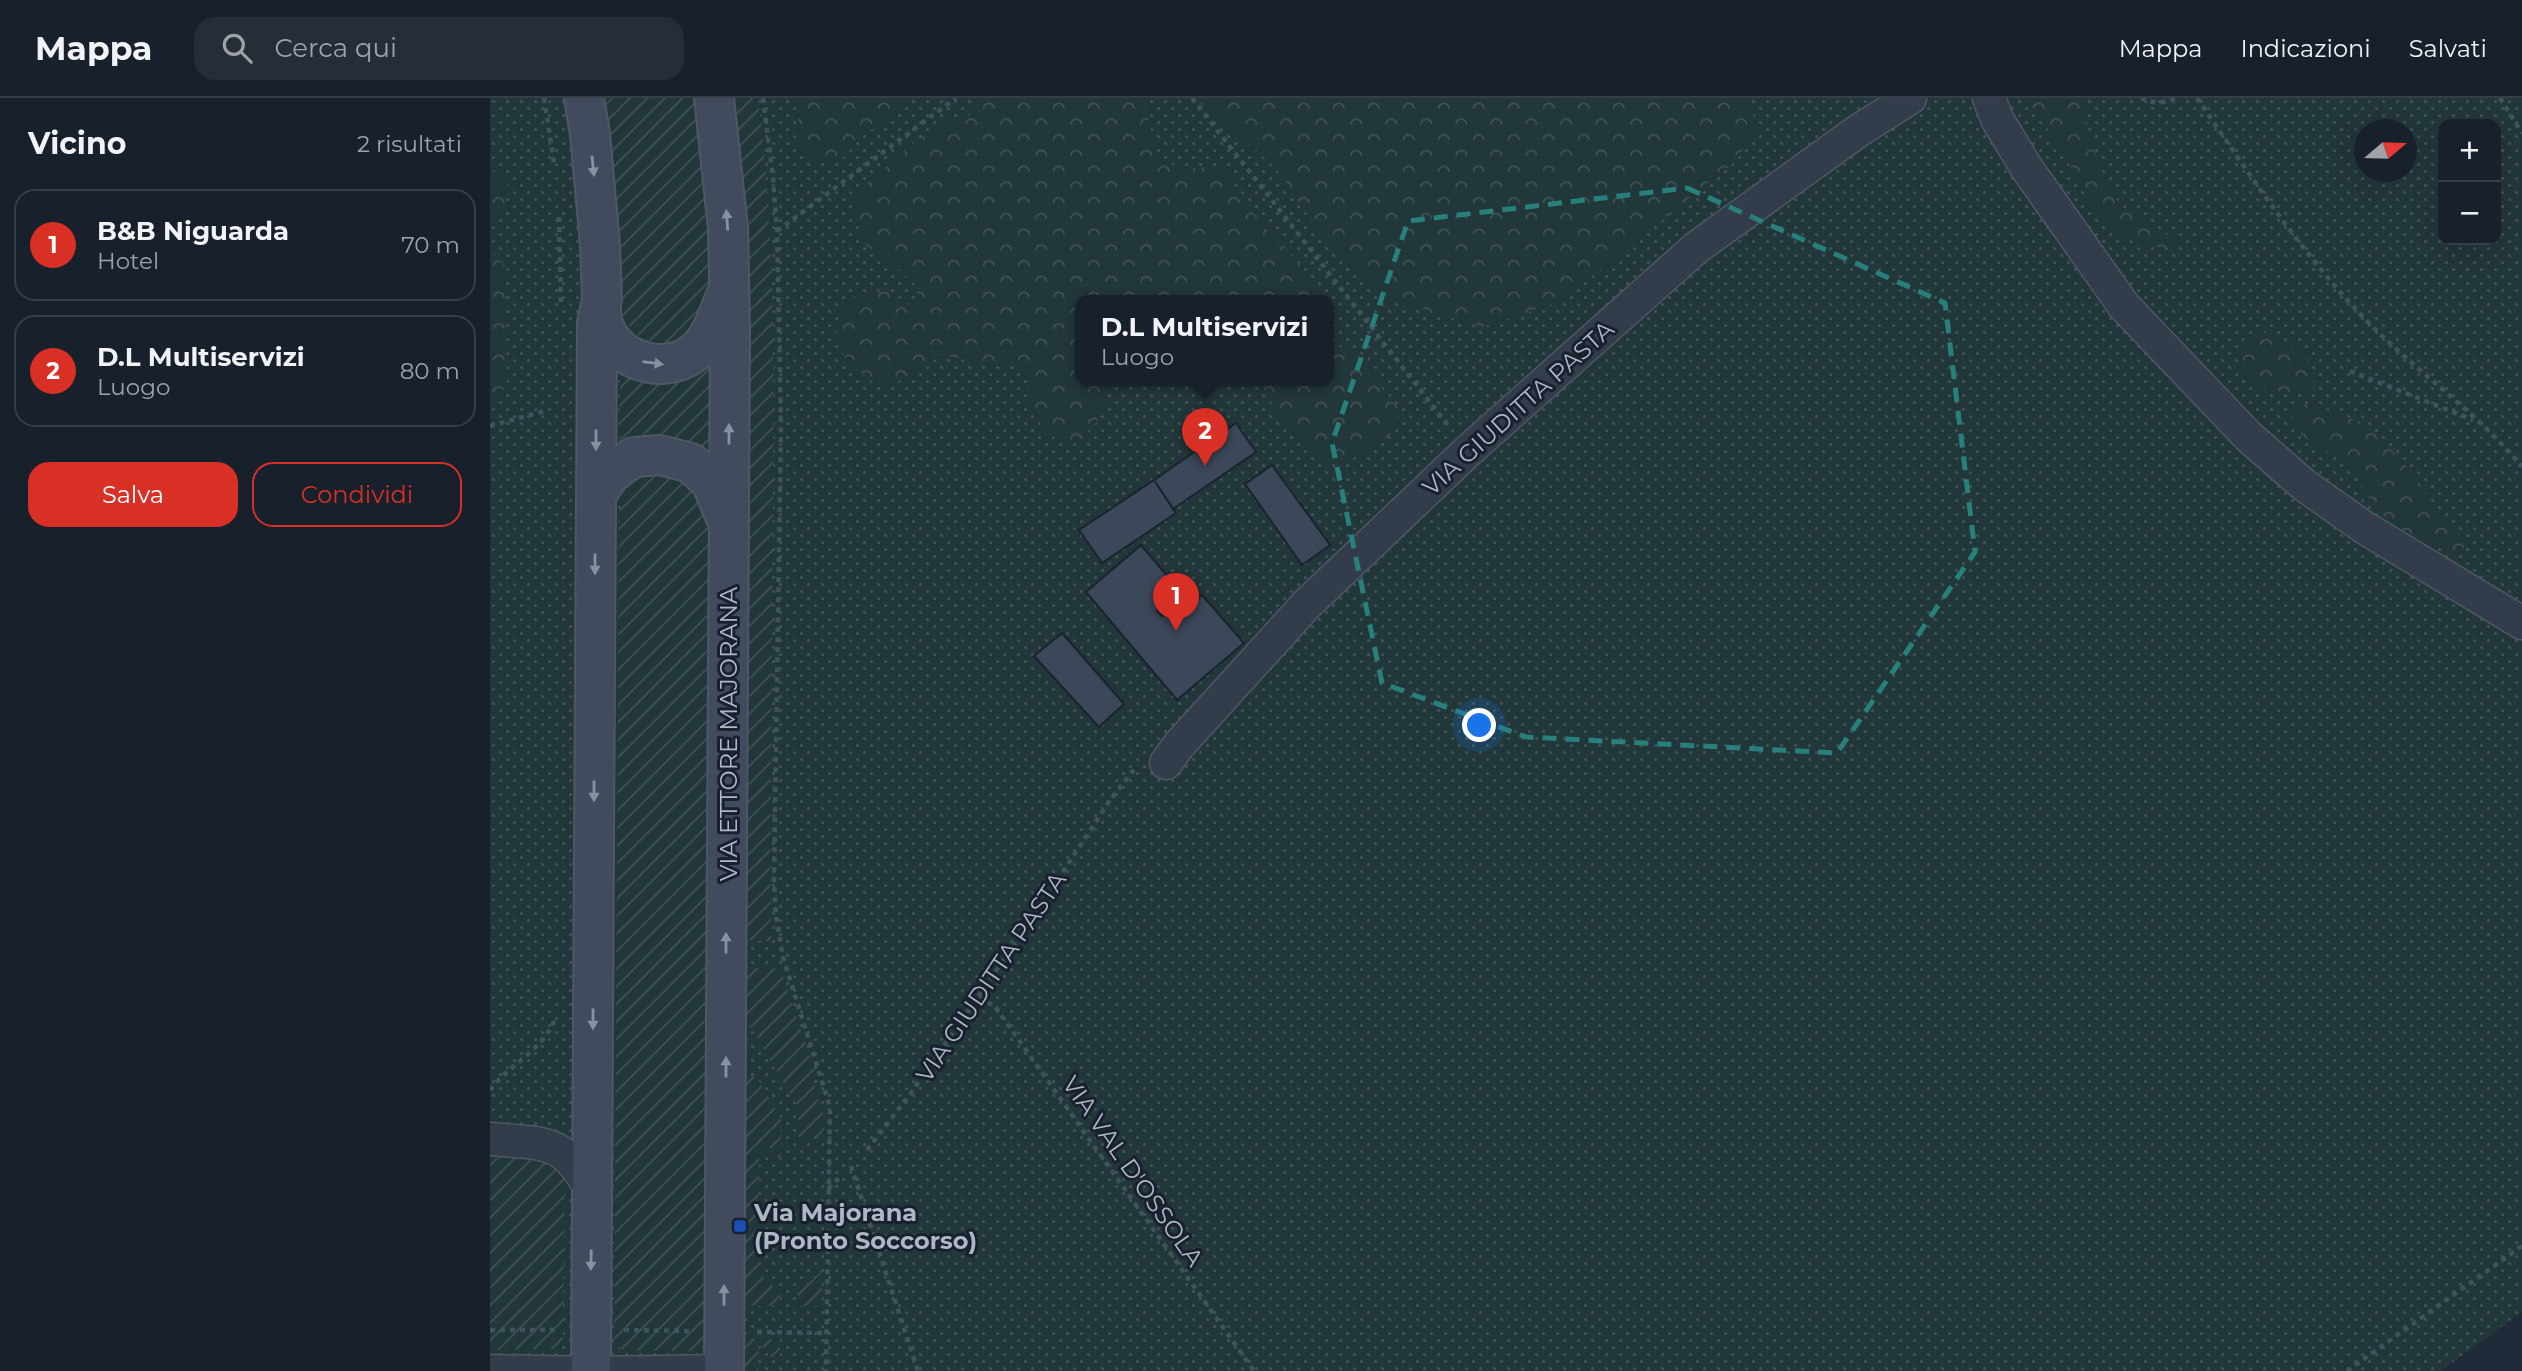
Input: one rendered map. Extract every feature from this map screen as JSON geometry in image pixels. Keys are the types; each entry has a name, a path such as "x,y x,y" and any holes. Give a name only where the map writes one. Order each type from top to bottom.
{"street":[{"path":"584,98 596,189 601,318 607,334 618,348 632,358 648,364 666,365 693,354 704,344 712,332 730,288"},
{"name":"VIA ETTORE MAJORANA","path":"714,98 724,175 730,288 724,1355"},
{"name":"VIA GIUDITTA PASTA","path":"1166,763 1179,745 1307,604 1468,451 1696,248 1858,131 1910,98"},
{"path":"1989,98 1997,119 2026,167 2124,306 2249,437 2304,485 2365,528 2522,622"},
{"path":"591,1368 597,323 602,299"},
{"path":"596,495 611,473 634,457 660,455 691,463 711,482 729,526"},
{"path":"531,1143 571,1130 580,1123 588,1113 593,1093"},
{"path":"490,1139 531,1143 562,1150 580,1168 592,1192"}],"lane":[{"path":"490,1363 591,1368 724,1355"}],"path":[{"path":"544,98 555,169"},
{"path":"763,98 777,231 781,422 776,904 783,957 830,1107 826,1371"},
{"path":"777,231 956,98"},
{"path":"1192,98 1455,435"},
{"path":"2141,98 2150,102 2175,98"},
{"path":"2197,98 2307,254 2365,319 2503,444 2522,467"},
{"path":"2500,98 2522,132"},
{"path":"559,215 562,316"},
{"path":"2350,371 2477,422"},
{"path":"490,426 545,411"},
{"name":"VIA GIUDITTA PASTA","path":"867,1150 979,996 1110,800"},
{"name":"VIA VAL D'OSSOLA","path":"979,996 996,1009 1254,1371"},
{"path":"490,1090 500,1076 551,1030 556,1015"},
{"path":"851,1166 918,1371"},
{"path":"828,1189 839,1178"},
{"path":"2347,1371 2522,1246"},
{"path":"490,1330 564,1330"},
{"path":"613,1330 724,1355 826,1333"}],"highlighted area":[{"path":"1687,188 1945,303 1975,552 1837,753 1526,737 1382,683 1332,443 1408,221"}],"green space":[{"path":"490,98 2522,98 2522,1312 2441,1371 490,1371"},
{"path":"602,98 697,98 708,192 713,304 688,338 667,344 653,343 638,335 627,324 622,312 612,163"},
{"path":"731,98 758,98 768,197 773,395 771,941 744,940"},
{"path":"797,98 915,98 865,134 841,160 818,161 800,146"},
{"path":"983,98 1143,98 1156,151 1178,169 1221,167 1255,214 1308,275 1320,295 1075,295 1075,386 1112,386 1097,422 1076,443 1046,435 1030,402 1027,371 1014,362 974,362 940,354 921,373 880,387 856,368 840,349 837,326 840,312 848,297 888,291 911,307 919,288 895,266 864,244 854,209 858,191 940,124 970,115"},
{"path":"1194,98 1750,98 1756,128 1736,161 1560,302 1482,327 1384,298 1330,247 1274,166"},
{"path":"2026,98 2082,98 2096,154 2114,196 2126,209 2166,234 2181,240 2174,249 2133,241 2106,222 2090,202 2056,142"},
{"path":"490,166 510,188 499,219 490,223"},
{"path":"490,251 505,266 507,384 490,404"},
{"path":"2257,331 2283,340 2298,350 2313,373 2314,390 2273,391 2254,384 2247,378 2242,365 2244,340"},
{"path":"1334,344 1371,358 1382,389 1397,404 1397,428 1380,444 1344,462 1318,461 1283,423 1262,386 1334,386"},
{"path":"711,366 711,453 708,455 685,442 665,438 619,446 620,370 688,377"},
{"path":"2307,403 2367,424 2412,472 2452,532 2466,544 2459,554 2416,538 2378,511 2343,462 2298,431 2291,411"},
{"path":"658,474 688,479 711,516 706,1338 701,1349 693,1351 626,1351 618,1347 614,1338 619,517 623,501 631,489"},
{"path":"744,968 775,968 783,976 816,1076 812,1079 824,1116 824,1139 820,1140 812,1132 799,1143 798,1107 744,1016"},
{"path":"751,1076 757,1078 781,1119 781,1157 779,1159 768,1146 759,1153 759,1273 780,1293 780,1306 742,1306 744,1081"},
{"path":"490,1158 554,1159 565,1171 563,1341 556,1349 490,1350"},
{"path":"819,1269 822,1269 822,1306 798,1306 798,1293 820,1273"},
{"path":"743,1339 780,1339 780,1361 777,1363 759,1344 758,1371 743,1371"}],"building":[{"path":"1236,423 1256,452 1173,509 1154,480"},
{"path":"1272,465 1330,545 1302,565 1245,484"},
{"path":"1154,480 1176,513 1102,563 1079,530"},
{"path":"1141,545 1180,591 1157,611 1162,616 1168,611 1174,619 1202,595 1244,643 1177,700 1086,592"},
{"path":"1062,633 1124,704 1099,727 1034,656"}],"place":[{"name":"D.L Multiservizi","path":"1205,466"},
{"name":"B&B Niguarda","path":"1176,631"},
{"name":"Via Majorana (Pronto Soccorso)","path":"740,1226"}]}
